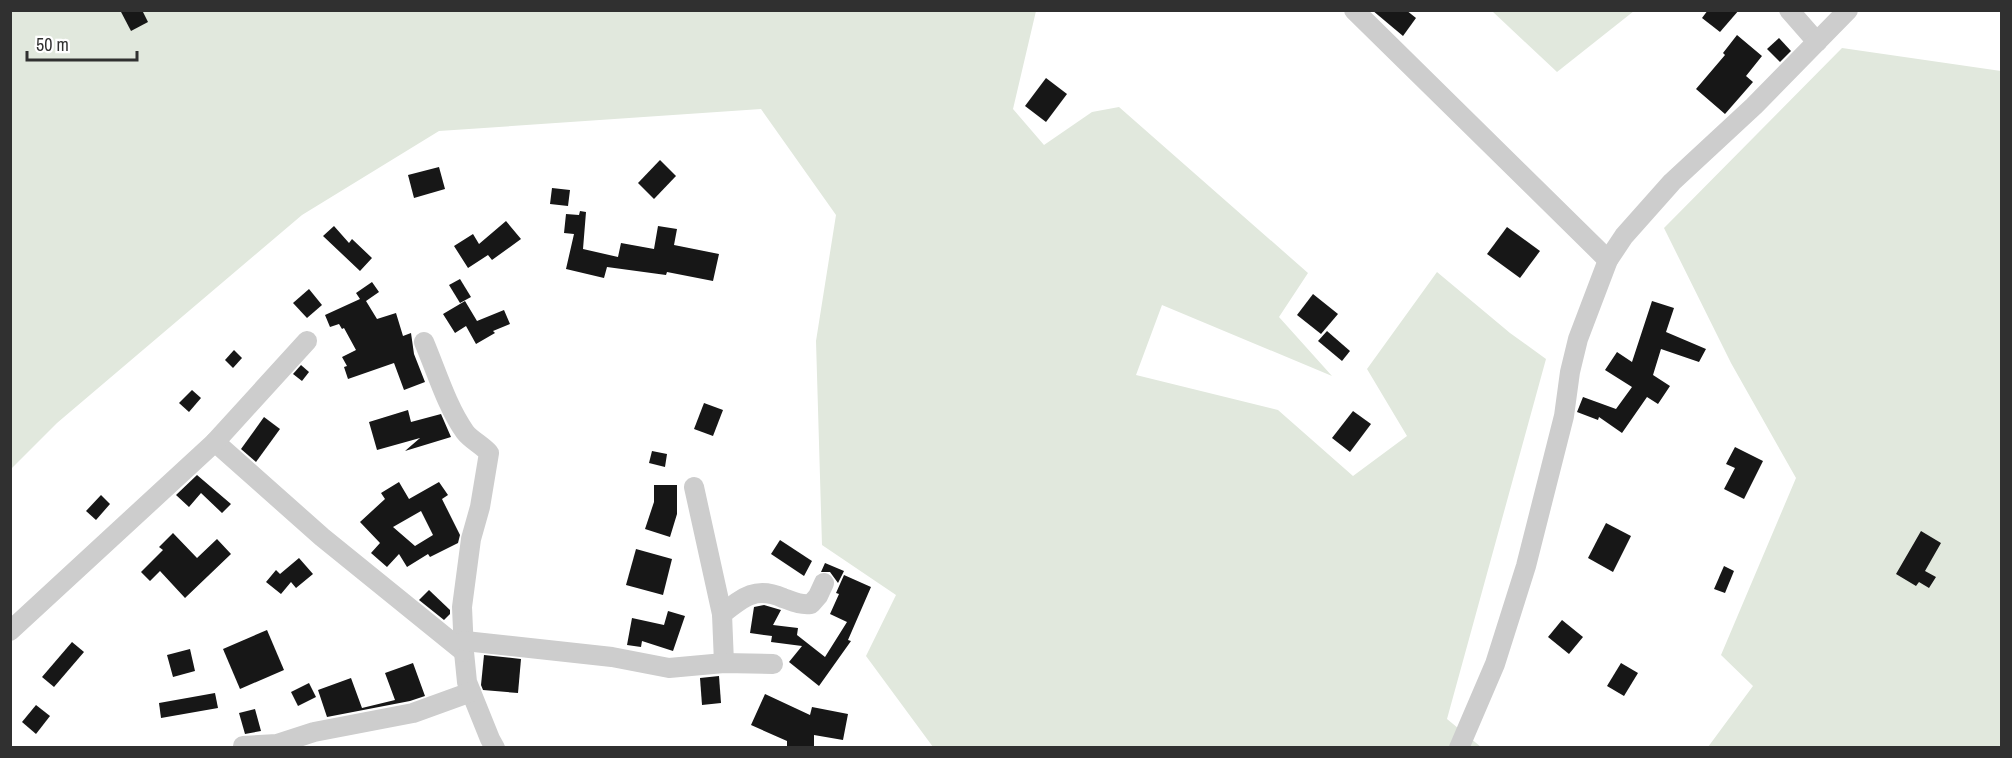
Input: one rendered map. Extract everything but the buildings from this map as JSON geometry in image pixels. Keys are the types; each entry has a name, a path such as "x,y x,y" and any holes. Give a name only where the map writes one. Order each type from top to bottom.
{"street":[{"path":"1354,10 1608,260"},
{"path":"1789,10 1817,42"},
{"path":"1459,747 1495,664 1526,566 1564,416 1570,372 1578,339 1608,260 1636,221 1672,182 1754,106 1848,10"},
{"path":"10,631 215,442 307,341"},
{"path":"424,342 456,418 466,434 489,453 480,507 471,540 464,598 464,647 467,682 495,747"},
{"path":"215,442 321,537 464,647 612,657 669,668 724,663 773,664"},
{"path":"694,487 722,614 724,663"},
{"path":"722,614 752,593 774,594 801,605 811,604 819,596 824,583"},
{"path":"243,747 277,744 314,732 413,713 471,692"}],"shaded area":[{"path":"11,11 1036,11 1013,109 1044,145 1092,112 1119,107 1308,273 1279,317 1332,376 1162,305 1136,375 1278,410 1353,476 1407,436 1367,369 1437,272 1510,333 1546,359 1447,719 1481,747 933,747 866,656 896,595 822,545 816,341 836,215 761,109 439,131 302,215 57,423 11,469"},
{"path":"1492,11 1634,11 1557,72"},
{"path":"1842,48 2001,71 2001,747 1708,747 1753,686 1721,655 1796,478 1731,363 1664,228"}]}
